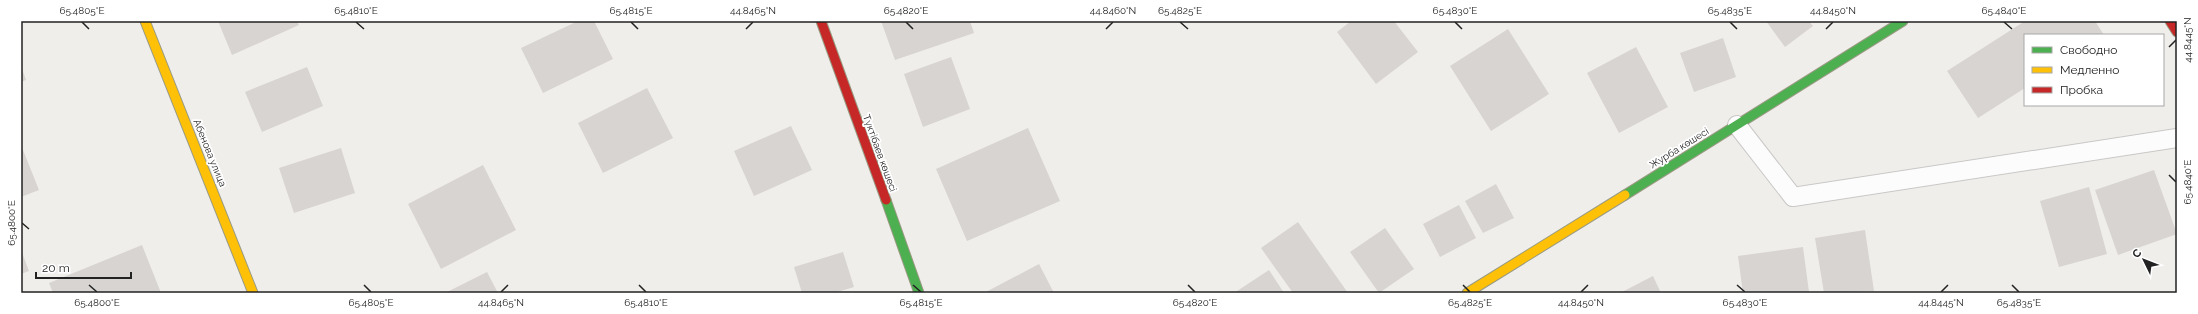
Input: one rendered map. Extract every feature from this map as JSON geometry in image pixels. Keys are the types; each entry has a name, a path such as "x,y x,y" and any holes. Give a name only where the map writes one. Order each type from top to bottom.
{"street":[{"name":"Абенова улица","path":"145,21 253,293"},
{"name":"Түктібаев көшесі","path":"821,21 919,293"},
{"name":"Журба көшесі","path":"1467,293 1903,21"},
{"path":"2170,21 2177,32"}],"lane":[{"path":"1737,125 1793,197 2177,138"}],"building":[{"path":"218,21 297,21 299,25 232,55"},
{"path":"578,21 594,21 613,59 543,93 521,48"},
{"path":"881,21 970,21 974,33 895,60"},
{"path":"1351,21 1394,21 1418,52 1376,84 1337,32"},
{"path":"1766,21 1809,21 1813,26 1785,47"},
{"path":"2025,21 2095,21 2103,34 2024,34 2024,89 1978,118 1947,71"},
{"path":"1508,29 1549,94 1491,131 1450,66"},
{"path":"1723,38 1736,77 1694,92 1680,53"},
{"path":"1636,47 1668,107 1619,133 1587,73"},
{"path":"951,57 970,109 923,127 904,74"},
{"path":"21,66 26,80 21,82"},
{"path":"307,67 323,106 262,132 245,92"},
{"path":"647,88 673,138 603,173 578,123"},
{"path":"791,126 812,170 754,196 734,151"},
{"path":"1028,128 1060,201 967,241 936,169"},
{"path":"21,145 39,190 21,197"},
{"path":"341,148 355,193 294,213 279,168"},
{"path":"483,165 516,230 441,269 408,204"},
{"path":"2154,170 2177,234 2118,255 2095,190"},
{"path":"1496,184 1514,218 1483,233 1465,201"},
{"path":"2089,187 2107,254 2059,267 2040,201"},
{"path":"1459,205 1476,238 1440,257 1423,224"},
{"path":"1298,222 1348,293 1293,293 1261,248"},
{"path":"1385,228 1414,269 1379,293 1350,252"},
{"path":"1865,230 1874,291 1824,293 1815,238"},
{"path":"142,245 161,293 53,293 49,283"},
{"path":"1803,247 1809,292 1743,293 1738,256"},
{"path":"21,250 29,271 21,274"},
{"path":"843,252 854,287 834,293 802,293 794,267"},
{"path":"1039,264 1054,293 984,293"},
{"path":"1269,270 1284,293 1234,293"},
{"path":"487,272 498,293 445,293"},
{"path":"1653,276 1661,293 1620,293"}],"traffic: fast":[{"path":"1625,195 1903,21"},
{"path":"886,200 919,293"}],"traffic: slow":[{"path":"145,21 253,293"},
{"path":"1467,293 1625,195"}],"traffic: jam":[{"path":"821,21 886,200"},
{"path":"2170,21 2177,32"}]}
